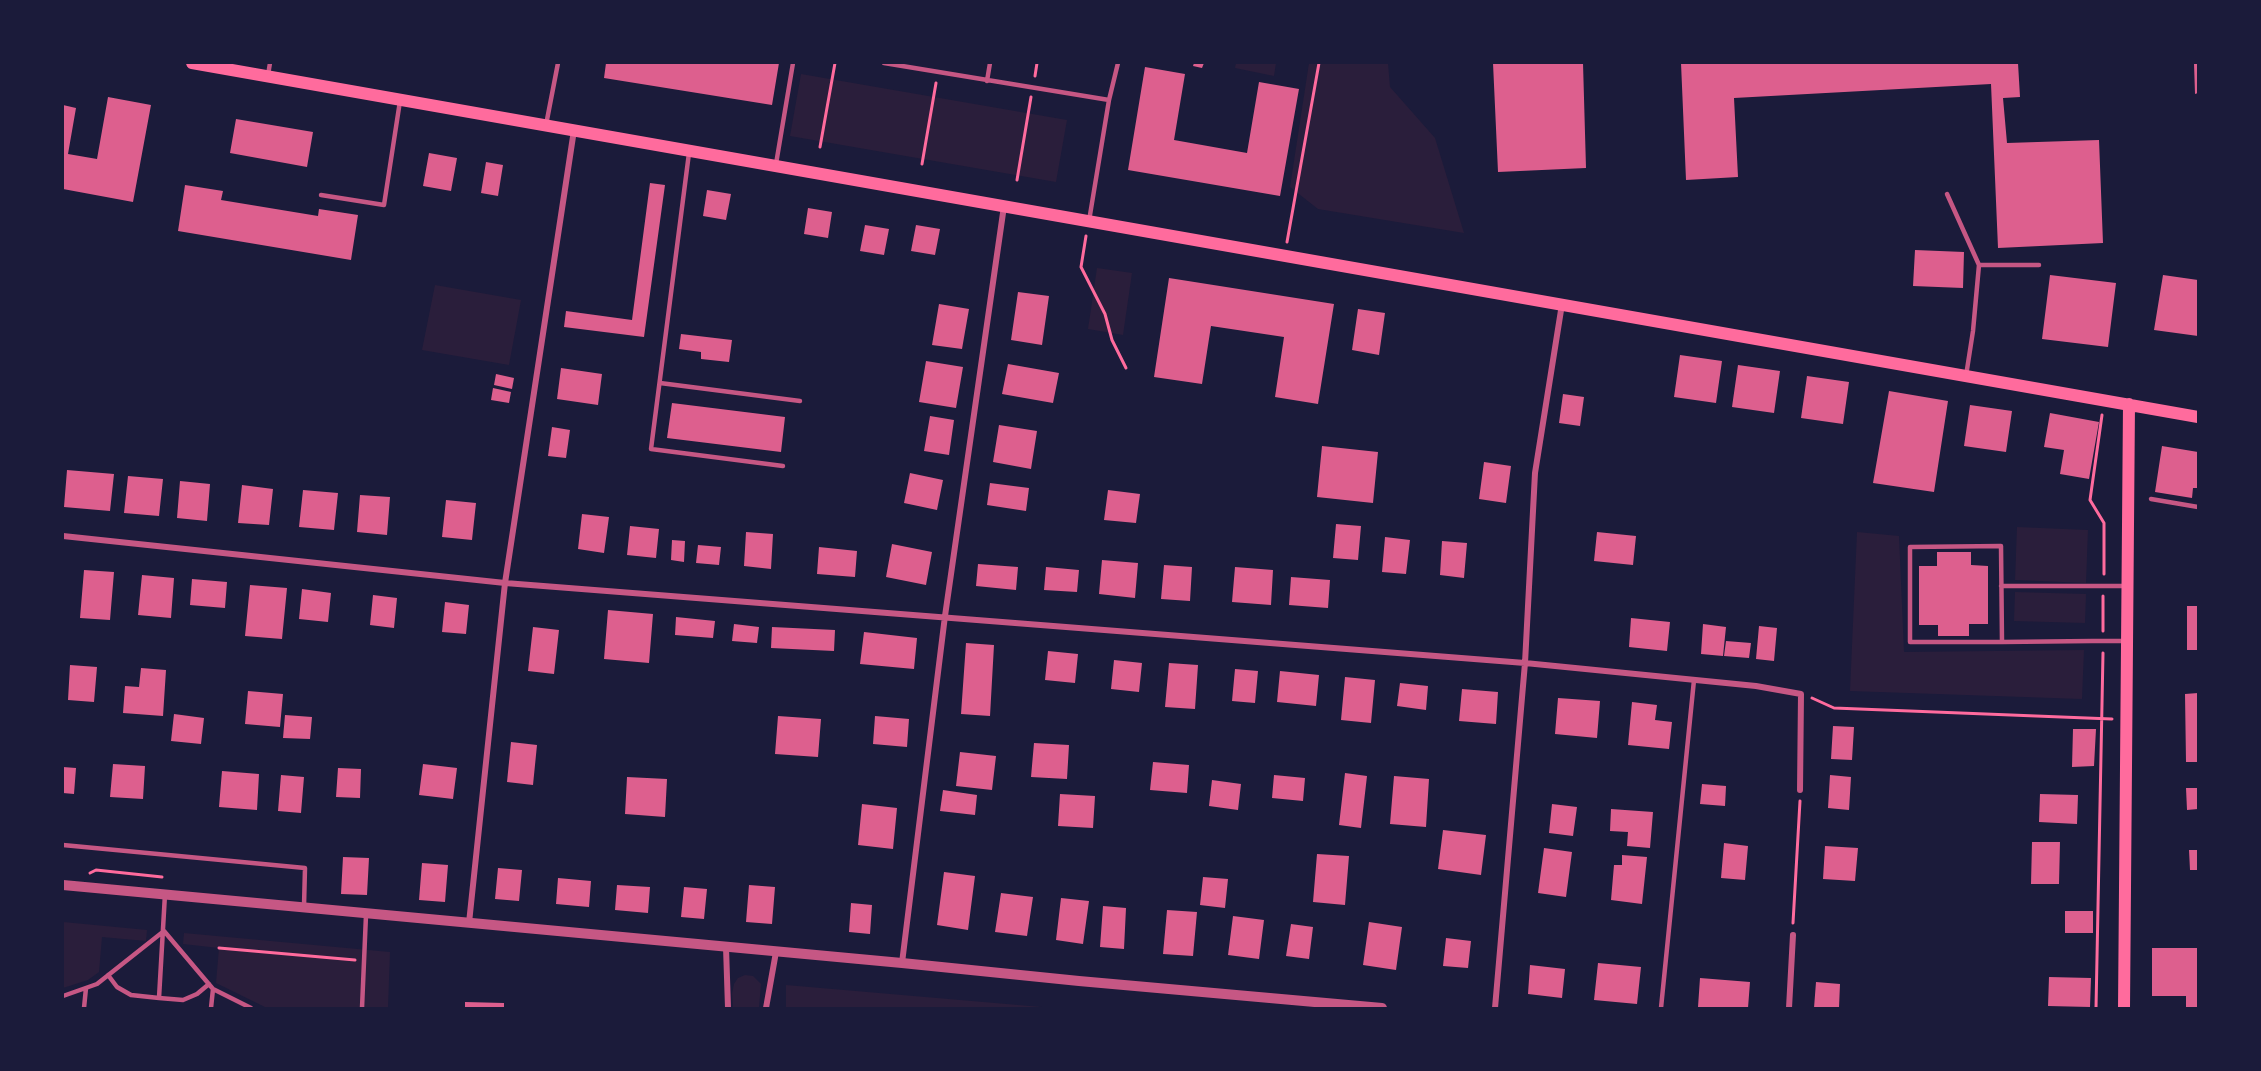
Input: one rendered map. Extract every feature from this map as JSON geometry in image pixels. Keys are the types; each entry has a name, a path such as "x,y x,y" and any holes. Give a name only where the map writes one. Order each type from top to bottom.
{"main road":[{"path":"192,63 2198,417"},
{"path":"2124,1008 2129,404"}],"street":[{"path":"469,923 505,583 574,130"},
{"path":"902,963 945,616 1004,206"},
{"path":"1495,1008 1525,663 1535,473 1562,304"},
{"path":"63,536 505,583 1525,663 1756,686 1801,694 1800,790"},
{"path":"63,885 1382,1008"},
{"path":"1789,1008 1793,935"},
{"path":"726,947 728,1008"},
{"path":"766,1008 776,952"}],"lane":[{"path":"268,77 270,63"},
{"path":"546,125 558,63"},
{"path":"775,166 793,63"},
{"path":"888,63 1109,100"},
{"path":"987,81 990,63"},
{"path":"1089,221 1109,100 1118,63"},
{"path":"321,195 384,205 400,100"},
{"path":"690,151 651,449 783,466"},
{"path":"1947,194 1979,265 1966,376"},
{"path":"1979,265 2039,265"},
{"path":"660,383 800,401"},
{"path":"2151,499 2198,507"},
{"path":"2002,642 2001,546 1910,547 1910,642 2002,642 2126,641"},
{"path":"2001,586 2126,586"},
{"path":"1661,1008 1694,680"},
{"path":"63,845 305,868 304,909"},
{"path":"159,998 165,894"},
{"path":"362,1008 366,914"},
{"path":"63,996 97,984 164,931"},
{"path":"164,931 213,989 251,1008"},
{"path":"108,975 117,987 131,995 159,998 183,999 197,994 208,984"},
{"path":"84,1008 86,988"},
{"path":"211,1008 213,989"}],"path":[{"path":"820,147 835,63"},
{"path":"1017,180 1037,63"},
{"path":"1285,255 1319,63"},
{"path":"922,164 938,72"},
{"path":"1089,221 1081,267 1105,314 1112,340 1126,368"},
{"path":"2096,1008 2104,523 2090,500 2102,413"},
{"path":"1801,694 1834,708 2126,720"},
{"path":"1793,935 1800,790"},
{"path":"219,948 363,961"}],"shaded area":[{"path":"1236,63 1276,63 1274,76 1235,68"},
{"path":"1309,63 1388,63 1390,87 1435,138 1464,233 1318,209 1290,187"},
{"path":"801,74 1067,120 1056,182 790,136"},
{"path":"1097,268 1132,273 1123,335 1088,329"},
{"path":"435,285 521,300 509,365 422,350"},
{"path":"2017,527 2088,530 2086,583 2015,580"},
{"path":"1857,532 1899,536 1904,652 2084,650 2082,699 1850,691"},
{"path":"2015,592 2086,594 2085,623 2014,621"},
{"path":"63,922 147,930 146,941 102,937 99,972 88,980 63,988"},
{"path":"184,933 390,952 388,1008 267,1008 216,983 219,948 183,944"},
{"path":"745,975 753,976 761,984 759,1008 733,1008 734,984 738,978"},
{"path":"786,985 1053,1008 786,1008"}],"building":[{"path":"606,63 779,63 772,105 604,78"},
{"path":"1194,63 1204,63 1202,68 1193,66"},
{"path":"1493,63 1583,63 1586,168 1498,172"},
{"path":"1681,63 2018,63 2020,97 2003,98 2007,143 2099,140 2103,243 1998,248 1991,84 1734,98 1738,177 1686,180"},
{"path":"2194,63 2198,63 2198,93 2195,94"},
{"path":"1145,67 1185,74 1174,140 1247,153 1259,82 1299,89 1280,196 1128,170"},
{"path":"108,97 151,105 133,202 63,189 63,105 76,108 68,154 97,159"},
{"path":"236,119 313,132 307,167 230,153"},
{"path":"429,153 457,158 451,191 423,186"},
{"path":"486,162 503,165 498,196 481,193"},
{"path":"650,183 665,185 644,337 564,327 566,311 632,320"},
{"path":"185,185 223,191 221,200 318,216 319,209 358,215 351,260 178,231"},
{"path":"707,190 731,194 726,220 703,216"},
{"path":"808,208 832,212 828,238 804,234"},
{"path":"865,225 889,229 884,255 860,251"},
{"path":"916,225 940,229 935,255 911,251"},
{"path":"1915,250 1964,252 1963,288 1913,286"},
{"path":"2050,275 2116,283 2108,347 2042,339"},
{"path":"2163,275 2198,280 2198,336 2154,330"},
{"path":"1169,278 1334,304 1318,404 1275,397 1284,337 1211,326 1202,384 1154,377"},
{"path":"1018,292 1049,296 1042,345 1011,340"},
{"path":"939,304 969,309 962,349 932,345"},
{"path":"1358,309 1385,313 1379,355 1352,350"},
{"path":"681,334 732,340 729,362 701,359 701,352 679,349"},
{"path":"1680,355 1722,361 1716,403 1674,397"},
{"path":"926,361 963,367 956,408 919,402"},
{"path":"1008,364 1059,373 1053,403 1002,394"},
{"path":"1738,365 1780,371 1774,413 1732,407"},
{"path":"561,368 602,374 598,405 557,399"},
{"path":"496,374 514,378 512,389 494,385"},
{"path":"1807,376 1849,382 1843,424 1801,418"},
{"path":"493,388 511,392 509,403 491,400"},
{"path":"1889,391 1948,401 1934,492 1873,483"},
{"path":"1563,394 1584,397 1580,426 1559,423"},
{"path":"672,403 785,417 781,452 667,438"},
{"path":"1970,405 2012,411 2006,452 1964,446"},
{"path":"2050,413 2099,422 2089,479 2060,474 2064,450 2044,447"},
{"path":"930,416 954,420 949,455 924,451"},
{"path":"999,425 1037,431 1031,469 993,462"},
{"path":"552,427 570,430 566,458 548,456"},
{"path":"1322,446 1378,452 1373,503 1317,497"},
{"path":"2162,446 2198,452 2198,488 2193,488 2192,498 2155,492"},
{"path":"1484,462 1511,466 1506,503 1479,499"},
{"path":"67,470 114,474 110,511 64,507"},
{"path":"910,473 943,480 937,510 904,503"},
{"path":"128,476 163,479 159,516 124,513"},
{"path":"180,481 210,484 207,521 177,518"},
{"path":"990,483 1029,488 1026,511 987,505"},
{"path":"242,485 273,489 269,525 238,523"},
{"path":"303,490 338,493 334,530 299,527"},
{"path":"1108,490 1140,494 1136,523 1104,520"},
{"path":"360,495 390,497 387,535 357,532"},
{"path":"446,500 476,503 472,540 442,537"},
{"path":"582,514 609,517 604,553 578,549"},
{"path":"1336,524 1361,526 1358,560 1333,558"},
{"path":"630,526 659,529 656,558 627,555"},
{"path":"746,532 773,534 771,569 744,566"},
{"path":"1597,532 1636,536 1633,565 1594,561"},
{"path":"1385,537 1410,540 1406,574 1382,572"},
{"path":"672,540 685,541 684,562 671,560"},
{"path":"1442,541 1467,543 1464,578 1440,575"},
{"path":"892,544 932,552 926,585 886,577"},
{"path":"698,545 721,547 719,565 696,563"},
{"path":"819,547 857,551 855,577 817,574"},
{"path":"1937,552 1971,552 1971,565 1988,566 1988,624 1969,624 1969,636 1938,636 1938,625 1919,625 1919,566 1937,566"},
{"path":"1102,560 1138,563 1135,598 1099,594"},
{"path":"978,564 1018,567 1016,590 976,586"},
{"path":"1164,565 1192,567 1190,601 1161,599"},
{"path":"1046,567 1079,570 1077,592 1044,590"},
{"path":"1235,567 1273,570 1271,605 1232,602"},
{"path":"84,570 114,572 110,620 80,618"},
{"path":"142,575 174,578 171,618 138,615"},
{"path":"1291,577 1330,580 1328,608 1289,605"},
{"path":"192,579 227,582 225,608 190,605"},
{"path":"250,585 287,588 282,639 245,636"},
{"path":"302,589 331,593 328,622 299,619"},
{"path":"373,595 397,598 394,628 370,625"},
{"path":"445,602 469,605 466,634 442,632"},
{"path":"2187,606 2198,606 2198,650 2187,650"},
{"path":"608,610 653,614 649,663 604,659"},
{"path":"676,617 715,621 713,638 675,635"},
{"path":"1631,618 1670,622 1667,651 1629,647"},
{"path":"734,624 759,627 757,643 732,641"},
{"path":"1703,624 1726,627 1723,656 1701,654"},
{"path":"1759,626 1777,628 1774,661 1756,659"},
{"path":"533,627 559,630 554,674 528,671"},
{"path":"772,627 835,630 834,651 771,648"},
{"path":"864,632 917,638 914,669 860,664"},
{"path":"1726,641 1751,643 1749,658 1724,656"},
{"path":"966,643 994,645 990,716 961,714"},
{"path":"1048,651 1078,654 1075,683 1045,680"},
{"path":"1114,660 1142,663 1139,692 1111,689"},
{"path":"1169,663 1198,665 1195,709 1165,707"},
{"path":"70,665 97,667 94,702 68,700"},
{"path":"141,668 166,670 163,716 123,713 125,686 139,687"},
{"path":"1235,669 1258,671 1255,703 1232,701"},
{"path":"1280,671 1319,675 1316,706 1277,702"},
{"path":"1345,677 1375,680 1371,723 1341,720"},
{"path":"1400,683 1428,686 1426,710 1397,706"},
{"path":"1462,689 1498,692 1496,724 1459,721"},
{"path":"248,691 283,694 280,727 245,724"},
{"path":"2198,693 2198,762 2186,762 2185,694"},
{"path":"1558,698 1600,701 1597,738 1555,734"},
{"path":"1632,702 1657,705 1655,720 1672,722 1669,749 1628,745"},
{"path":"174,714 204,718 201,744 171,741"},
{"path":"285,715 312,717 310,739 283,738"},
{"path":"778,716 821,719 818,757 775,754"},
{"path":"875,716 909,719 907,747 873,744"},
{"path":"1833,726 1854,727 1852,760 1831,759"},
{"path":"2073,729 2096,729 2094,766 2072,767"},
{"path":"511,742 537,745 533,785 507,782"},
{"path":"1034,743 1069,745 1067,779 1031,777"},
{"path":"960,752 996,756 992,790 956,786"},
{"path":"1153,762 1189,765 1187,793 1150,790"},
{"path":"113,764 145,766 143,799 110,797"},
{"path":"423,764 457,768 453,799 419,795"},
{"path":"63,767 76,768 74,794 63,793"},
{"path":"338,768 361,769 360,798 336,797"},
{"path":"222,771 259,774 257,810 219,807"},
{"path":"1345,773 1367,776 1361,828 1339,825"},
{"path":"281,775 304,777 301,813 278,811"},
{"path":"1274,775 1305,778 1303,801 1272,798"},
{"path":"1830,775 1851,777 1849,810 1828,808"},
{"path":"1394,776 1429,779 1426,827 1390,824"},
{"path":"627,777 667,779 665,817 625,814"},
{"path":"1212,780 1241,784 1238,810 1209,806"},
{"path":"1702,784 1726,786 1725,806 1700,804"},
{"path":"2186,788 2198,788 2198,809 2187,810"},
{"path":"943,790 977,795 975,815 940,811"},
{"path":"1060,794 1095,796 1093,828 1058,826"},
{"path":"2040,794 2078,795 2077,824 2039,822"},
{"path":"862,804 897,808 893,849 858,845"},
{"path":"1552,804 1577,807 1573,836 1549,833"},
{"path":"1611,809 1653,812 1650,848 1627,846 1628,832 1610,831"},
{"path":"1443,830 1486,835 1481,875 1438,869"},
{"path":"2032,842 2060,842 2059,884 2031,884"},
{"path":"1724,843 1748,846 1745,880 1721,878"},
{"path":"1825,846 1858,848 1855,881 1823,879"},
{"path":"1544,848 1572,852 1566,897 1538,893"},
{"path":"2189,850 2198,850 2198,870 2190,870"},
{"path":"1317,854 1349,856 1345,905 1313,902"},
{"path":"1622,855 1647,857 1642,904 1611,900 1614,865 1622,865"},
{"path":"343,857 369,858 367,895 341,894"},
{"path":"422,863 448,865 445,902 419,900"},
{"path":"498,868 522,870 519,901 495,899"},
{"path":"944,872 975,876 968,930 937,925"},
{"path":"1203,877 1228,879 1225,908 1200,905"},
{"path":"558,878 591,881 589,907 556,904"},
{"path":"617,885 650,887 648,913 615,910"},
{"path":"749,885 775,887 772,924 746,922"},
{"path":"684,887 707,889 704,919 681,917"},
{"path":"1001,893 1033,897 1027,936 995,932"},
{"path":"1061,898 1089,901 1083,944 1056,940"},
{"path":"851,903 872,905 870,934 849,932"},
{"path":"1103,906 1126,908 1124,949 1100,947"},
{"path":"1167,910 1197,912 1193,956 1163,954"},
{"path":"2065,911 2093,911 2093,933 2065,933"},
{"path":"1233,916 1264,920 1259,959 1228,955"},
{"path":"1369,922 1402,927 1396,970 1363,965"},
{"path":"1291,924 1313,927 1309,959 1286,956"},
{"path":"1446,938 1471,941 1468,968 1443,966"},
{"path":"2152,948 2198,948 2198,1008 2186,1008 2186,996 2152,996"},
{"path":"1598,963 1641,967 1637,1004 1594,1000"},
{"path":"1530,965 1565,969 1562,998 1528,994"},
{"path":"2049,977 2091,978 2090,1007 2048,1006"},
{"path":"1700,978 1750,982 1748,1008 1698,1007"},
{"path":"1816,982 1840,984 1839,1008 1814,1008"},
{"path":"465,1002 504,1003 504,1008 465,1008"}]}
